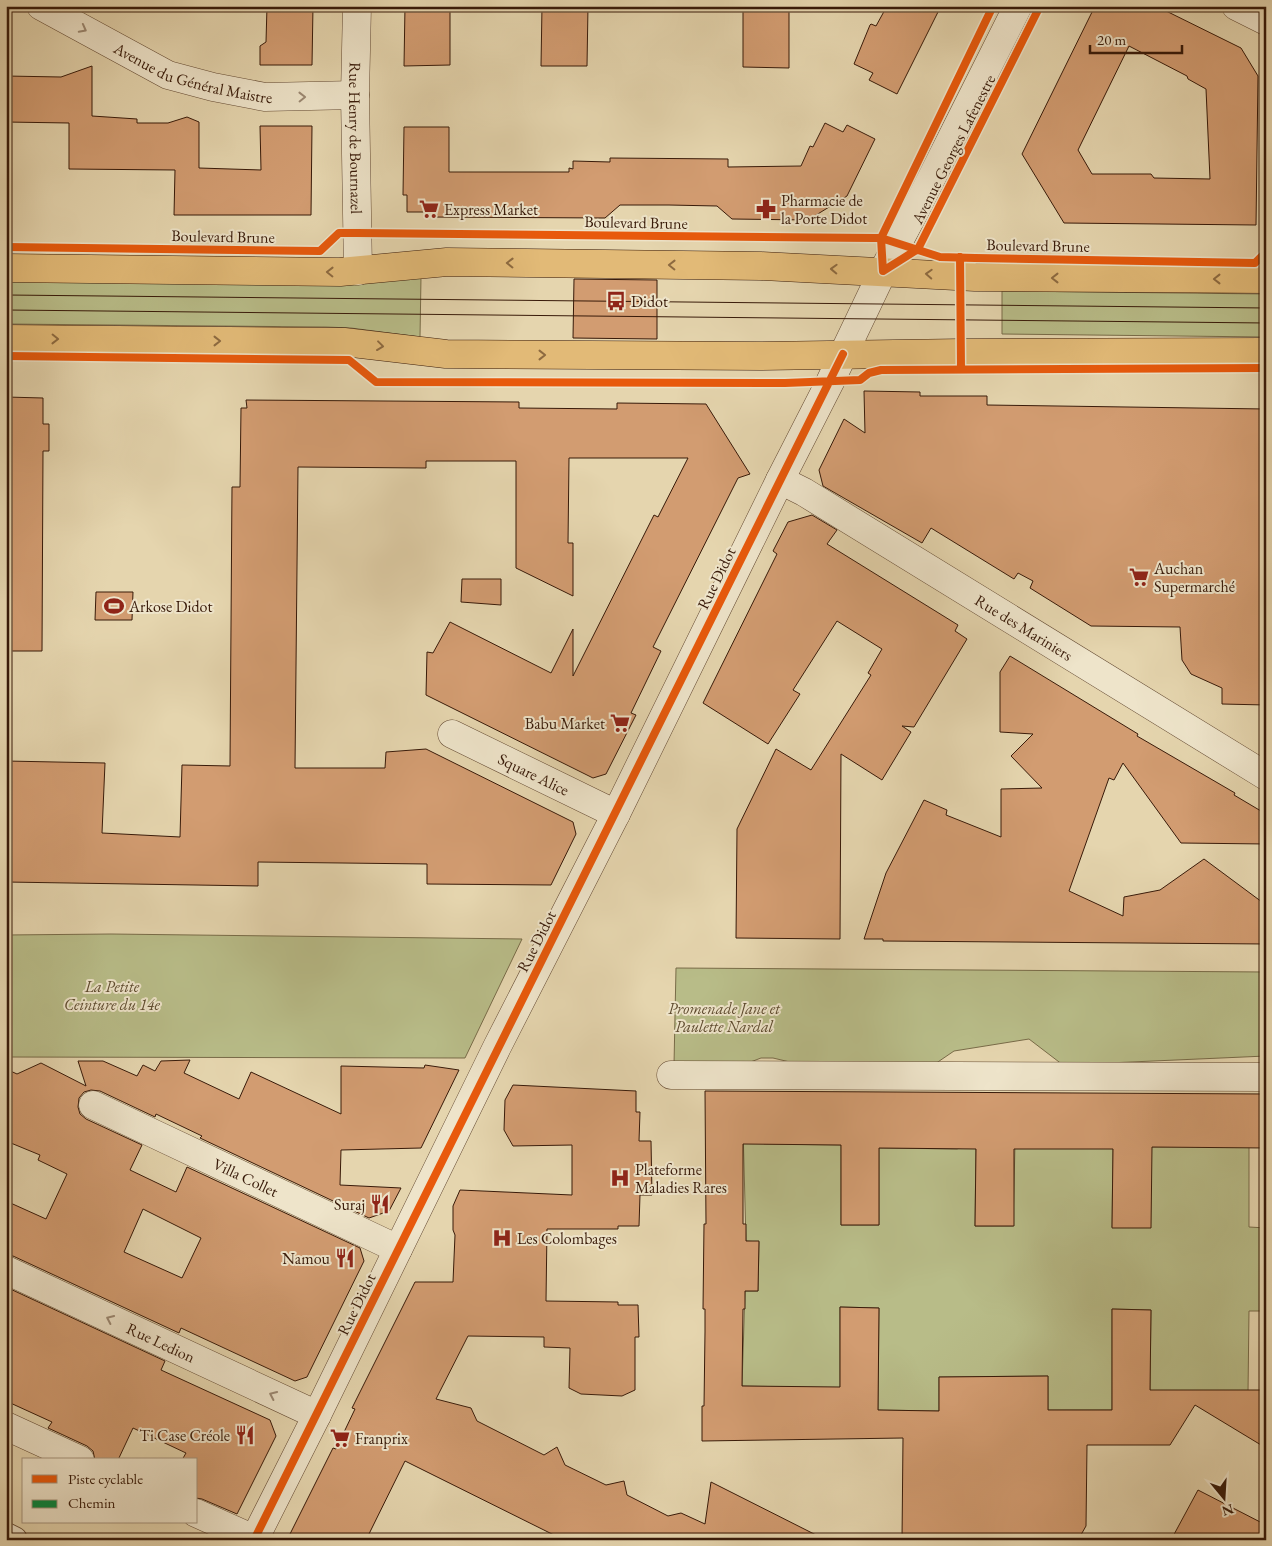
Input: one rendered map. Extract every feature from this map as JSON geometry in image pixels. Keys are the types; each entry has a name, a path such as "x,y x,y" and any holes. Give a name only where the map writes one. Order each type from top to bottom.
{"main road":[{"name":"Boulevard Brune","path":"6,268 331,272 448,262 761,266 975,277 1266,279"},
{"path":"6,338 344,342 446,354 760,356 1266,352"}],"street":[{"name":"Avenue du Général Maistre","path":"40,6 168,74 213,87 265,97 355,96"},
{"name":"Rue Henry de Bournazel","path":"357,6 355,96 358,270"},
{"name":"Avenue Georges Lafenestre","path":"843,354 1018,6"},
{"path":"1236,6 1266,21"},
{"name":"Rue Didot","path":"254,1539 843,354"},
{"name":"Rue des Mariniers","path":"780,480 804,492 1266,776"},
{"name":"Square Alice","path":"452,734 616,814"},
{"path":"671,1074 1266,1076"},
{"name":"Villa Collet","path":"93,1105 398,1249"},
{"name":"Rue Ledion","path":"6,1270 317,1415"},
{"path":"6,1426 76,1458"},
{"path":"198,1514 254,1539"},
{"path":"6,1536 14,1540"}],"green space":[{"path":"421,277 420,337 351,328 326,327 6,324 6,281"},
{"path":"1002,291 1266,294 1266,337 1002,334"},
{"name":"La Petite Ceinture du 14e","path":"111,934 522,939 465,1058 6,1057 6,935"},
{"name":"Promenade Jane et Paulette Nardal","path":"676,968 1266,972 1266,1056 1063,1065 1029,1039 954,1051 929,1068 811,1067 773,1058 761,1058 732,1069 674,1065"},
{"path":"743,1127 764,1144 841,1145 841,1225 879,1225 879,1148 957,1149 976,1143 975,1226 1013,1226 1015,1145 1113,1147 1112,1227 1152,1147 1249,1146 1249,1227 1266,1228 1266,1311 1249,1311 1248,1392 1150,1391 1151,1310 1112,1309 1112,1410 1048,1410 1048,1376 939,1377 939,1411 878,1410 879,1308 840,1307 840,1388 742,1386 745,1291 758,1291 759,1242 746,1241"}],"building":[{"path":"267,6 313,6 312,65 260,65 260,46 266,42"},
{"path":"405,6 450,6 450,65 404,66"},
{"path":"542,6 588,6 587,66 541,66"},
{"path":"743,6 789,6 789,68 743,67"},
{"path":"887,6 941,6 897,94 869,80 873,73 854,64 870,25 876,26"},
{"path":"1095,6 1156,6 1241,48 1258,76 1256,225 1064,223 1022,154","holes":["1129,46 1187,76 1188,79 1206,89 1210,179 1154,178 1151,174 1092,174 1078,150"]},
{"path":"92,66 92,116 137,119 137,123 168,123 187,117 199,122 199,168 261,170 260,126 312,126 311,215 174,215 175,170 69,169 69,123 6,122 6,76 61,77"},
{"path":"825,123 843,132 847,125 875,139 847,196 808,220 732,219 717,206 669,205 620,205 605,218 425,217 425,212 407,212 407,195 403,195 404,127 449,127 449,172 569,172 569,168 573,169 573,161 610,162 610,158 728,159 728,167 801,166 810,146 813,147"},
{"path":"574,279 657,280 657,339 573,338"},
{"path":"864,391 920,392 920,396 987,396 987,405 1266,409 1266,705 1222,704 1222,688 1191,674 1182,660 1180,627 1091,626 1030,588 1033,581 1018,573 1014,579 931,528 922,543 823,486 819,470 844,419 865,433"},
{"path":"6,397 43,398 43,424 49,424 49,451 43,451 42,651 6,651"},
{"path":"246,400 519,402 519,408 617,409 617,403 706,404 750,474 738,478 653,647 661,651 631,713 636,715 606,774 593,778 426,695 427,652 433,653 450,622 551,673 573,629 573,676 654,515 658,517 688,458 569,458 568,543 573,543 573,596 516,568 516,461 426,461 426,468 298,467 295,768 385,768 386,752 426,749 573,822 576,834 551,885 427,884 427,864 258,862 258,886 6,882 6,761 105,763 102,833 180,837 182,765 230,766 232,487 240,487 241,408 247,408"},
{"path":"812,515 837,530 827,544 958,625 955,631 967,639 914,727 902,726 911,732 882,780 841,754 840,939 736,938 737,829 776,749 811,770 871,675 868,673 882,649 837,621 793,690 800,694 768,744 703,703 777,554 773,551 788,522"},
{"path":"462,579 501,579 501,605 461,602"},
{"name":"Arkose Didot","path":"96,592 133,592 132,620 95,620"},
{"path":"1010,656 1138,734 1137,736 1235,793 1234,795 1266,814 1266,844 1181,843 1123,763 1114,780 1109,778 1069,891 1123,916 1124,897 1160,890 1204,859 1266,905 1266,944 883,941 883,939 864,939 886,873 924,800 947,810 946,815 1001,837 1001,789 1042,788 1011,756 1033,734 1000,732 1000,672"},
{"path":"190,1060 184,1073 239,1099 251,1072 341,1114 341,1066 424,1068 425,1065 459,1070 421,1148 341,1150 340,1185 401,1188 389,1211 369,1218 200,1138 202,1136 156,1114 155,1117 100,1091 91,1090 84,1092 79,1098 78,1107 80,1114 86,1119 142,1145 130,1170 176,1192 187,1167 360,1248 364,1261 307,1377 295,1381 181,1328 179,1333 13,1256 6,1255 6,1201 46,1219 67,1174 38,1160 40,1155 6,1141 6,1069 17,1074 41,1063 86,1086 78,1061 103,1061 137,1076 143,1065 155,1071 161,1061","holes":["143,1209 201,1238 182,1278 124,1252"]},
{"path":"513,1085 636,1091 636,1112 640,1112 639,1141 651,1141 652,1195 640,1195 639,1226 618,1226 618,1229 547,1229 546,1301 618,1302 618,1305 638,1305 639,1337 635,1337 635,1390 622,1396 581,1394 569,1388 570,1348 544,1347 544,1337 468,1336 436,1399 471,1408 477,1421 544,1455 557,1447 565,1465 606,1485 624,1481 627,1495 668,1516 681,1513 705,1524 711,1482 826,1540 564,1540 405,1461 366,1540 287,1540 333,1448 336,1449 355,1409 352,1408 415,1282 453,1282 455,1235 453,1230 453,1206 460,1190 572,1195 572,1145 513,1146 504,1130 505,1100"},
{"path":"705,1091 1266,1094 1266,1148 1152,1147 1151,1228 1112,1228 1113,1149 1014,1149 1014,1226 975,1226 976,1149 879,1148 879,1225 841,1225 841,1145 743,1144 743,1224 746,1224 746,1241 759,1241 758,1291 745,1291 742,1386 840,1387 840,1307 879,1308 878,1410 939,1411 939,1377 1048,1376 1048,1410 1112,1410 1112,1309 1151,1310 1150,1390 1266,1390 1266,1448 1195,1405 1170,1445 1087,1445 1086,1526 1078,1540 902,1540 903,1438 702,1441 705,1332 705,1309 703,1309 704,1224 706,1224"},
{"path":"6,1287 165,1361 161,1370 270,1420 276,1436 237,1514 198,1498 198,1458 183,1458 186,1453 133,1428 119,1458 95,1458 93,1451 87,1446 48,1428 52,1422 6,1401"},
{"path":"1198,1490 1266,1525 1266,1540 1171,1540"}],"tram line":[{"path":"6,295 1266,308"},
{"path":"6,310 1266,323"}],"marked path":[{"path":"6,1536 14,1540"}],"cycle path":[{"path":"993,6 881,238 883,271 918,249 1040,6"},
{"path":"6,247 320,251 339,233 357,233 881,238 940,257 975,258 1255,263 1266,252"},
{"path":"960,257 961,369"},
{"path":"254,1540 843,354"},
{"path":"6,356 349,360 376,382 785,383 860,380 869,373 881,370 1266,368"}],"place":[{"name":"Express Market","path":"429,209"},
{"name":"Pharmacie de la Porte Didot","path":"766,209"},
{"name":"Didot","path":"616,301"},
{"name":"Auchan Supermarché","path":"1139,577"},
{"name":"Arkose Didot","path":"114,606"},
{"name":"Babu Market","path":"620,723"},
{"name":"Plateforme Maladies Rares","path":"620,1178"},
{"name":"Suraj","path":"380,1204"},
{"name":"Les Colombages","path":"502,1238"},
{"name":"Namou","path":"345,1258"},
{"name":"Ti Case Créole","path":"245,1435"},
{"name":"Franprix","path":"340,1438"}]}
